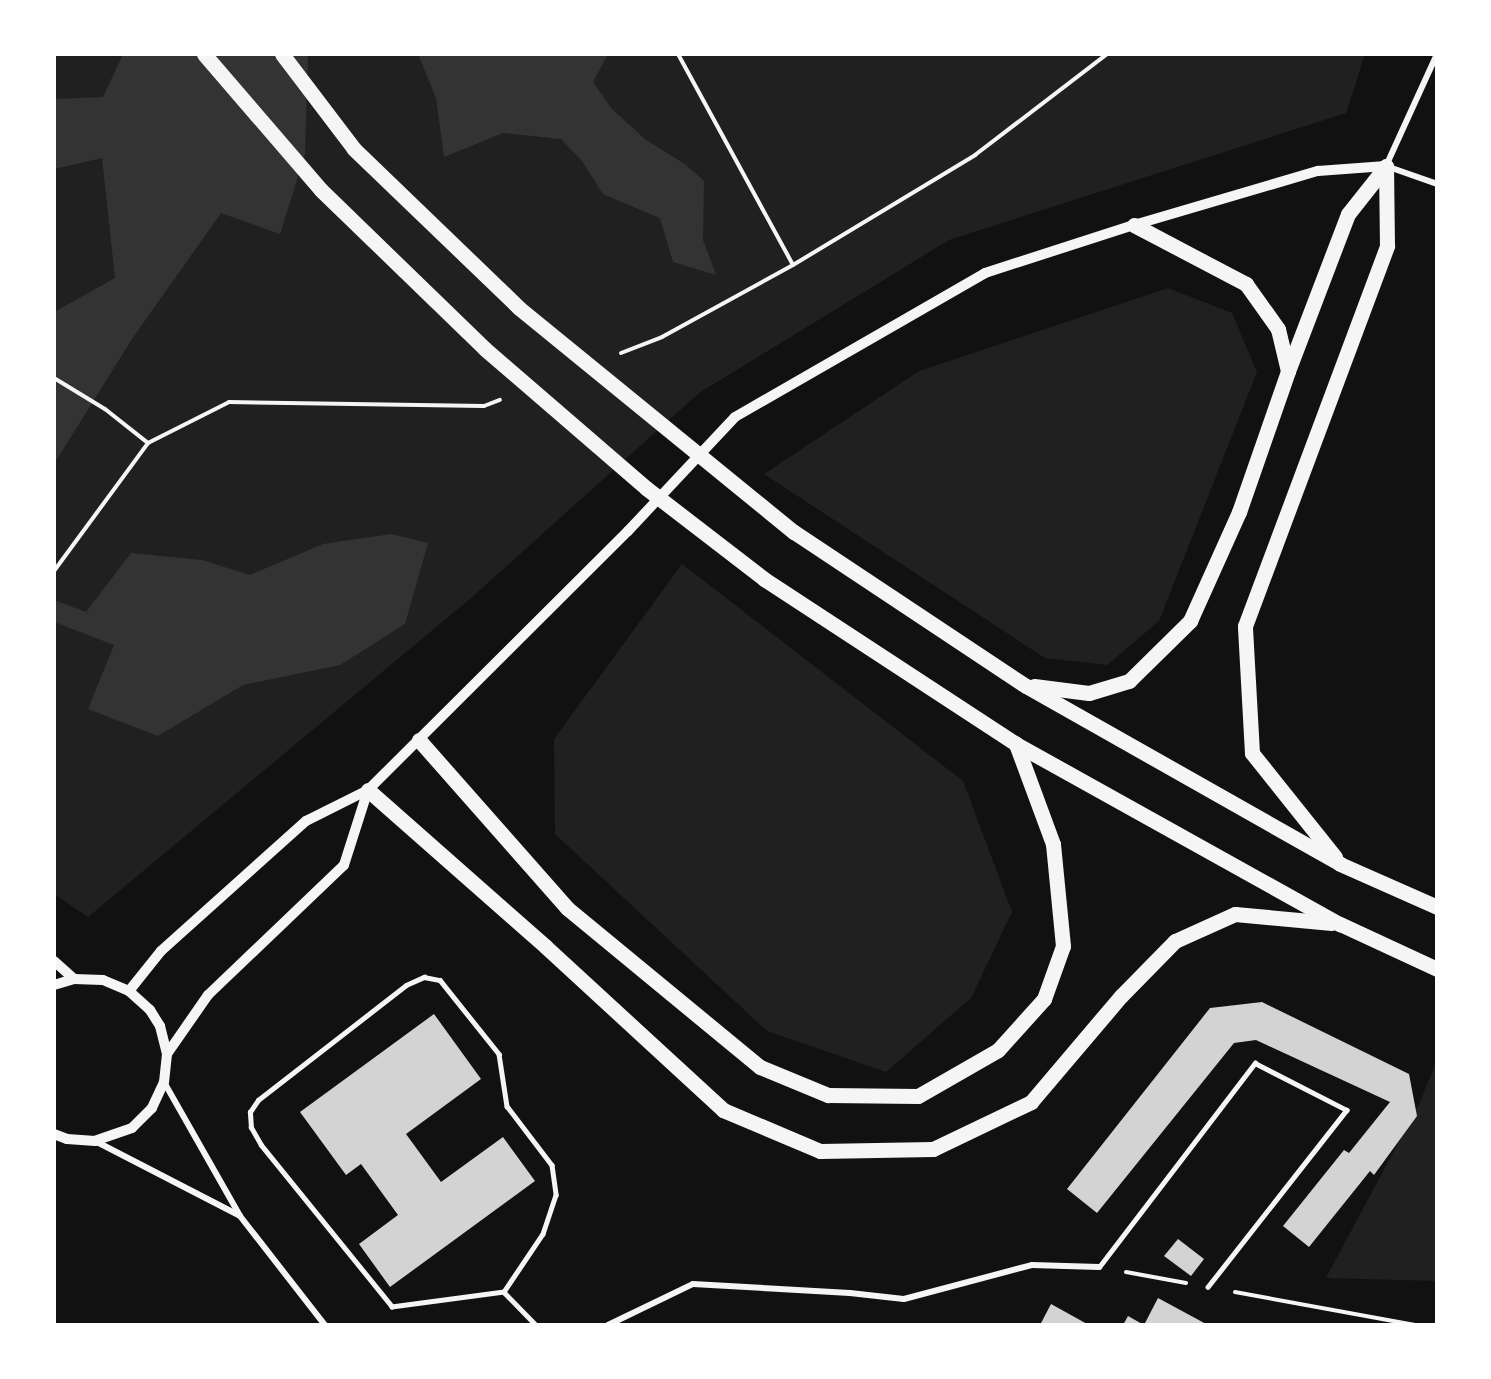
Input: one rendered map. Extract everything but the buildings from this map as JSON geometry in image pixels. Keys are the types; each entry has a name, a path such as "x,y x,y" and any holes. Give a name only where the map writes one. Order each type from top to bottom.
{"main road":[{"path":"204,54 321,190 485,349 646,488 764,579 1016,744 1340,924 1437,969"},
{"path":"282,54 354,149 519,308 794,532 1026,686 1340,864 1437,907"},
{"path":"1026,686 1089,693 1129,681 1190,621 1239,512 1288,371 1348,214 1386,166"},
{"path":"1340,864 1252,753 1245,626 1387,246 1386,166"},
{"path":"1134,225 1246,284 1278,329 1288,371"},
{"path":"419,740 567,908 760,1067 828,1095 918,1096 998,1050 1044,999 1063,946 1053,844 1016,744"},
{"path":"368,790 546,947 723,1110 820,1151 933,1149 1031,1102 1121,996 1175,941 1235,914 1340,924"}],"street":[{"path":"1386,166 1437,54"},
{"path":"129,991 161,951 306,821 368,790 628,531 735,417 985,273 1134,225 1318,171 1386,166 1437,184"},
{"path":"167,1054 208,995 344,865 368,790"},
{"path":"54,961 74,979"},
{"path":"54,986 74,979 103,980 129,991 150,1010 160,1026 167,1054 164,1082 152,1108 132,1128 95,1141"},
{"path":"164,1082 240,1216 325,1325"},
{"path":"54,1134 67,1139 95,1141 240,1216"},
{"path":"54,1142 67,1139"},
{"path":"608,1325 693,1284 850,1293 904,1299 1032,1265 1099,1267"}],"lane":[{"path":"424,977 440,980 499,1054 507,1106 552,1165 556,1195 543,1234 504,1292 392,1307 261,1145 251,1128 250,1112 258,1100 406,985 424,977"},
{"path":"1099,1267 1255,1062 1347,1110 1208,1287"},
{"path":"504,1292 536,1325"}],"path":[{"path":"678,54 793,265"},
{"path":"54,378 105,409 148,443"},
{"path":"1099,1267 1415,1325"}],"shaded area":[{"path":"54,54 1365,54 1346,113 949,240 699,393 471,598 88,917 54,894"},
{"path":"123,54 308,54 305,154 280,234 221,213 132,339 54,464 56,311 115,278 102,158 54,169 54,99 103,97"},
{"path":"418,54 608,54 593,82 612,109 646,140 685,164 704,181 703,240 716,275 673,262 660,218 603,194 582,161 561,139 503,133 444,157 436,98"},
{"path":"1168,288 1232,313 1257,372 1159,621 1107,665 1045,658 764,474 919,371"},
{"path":"391,534 428,543 405,624 340,665 243,685 158,736 88,709 114,645 54,622 54,600 86,612 131,553 202,560 250,575 323,544"},
{"path":"682,564 963,781 1012,912 971,998 886,1072 767,1031 555,834 554,739"},
{"path":"1437,1060 1437,1281 1326,1278 1419,1104"}]}
